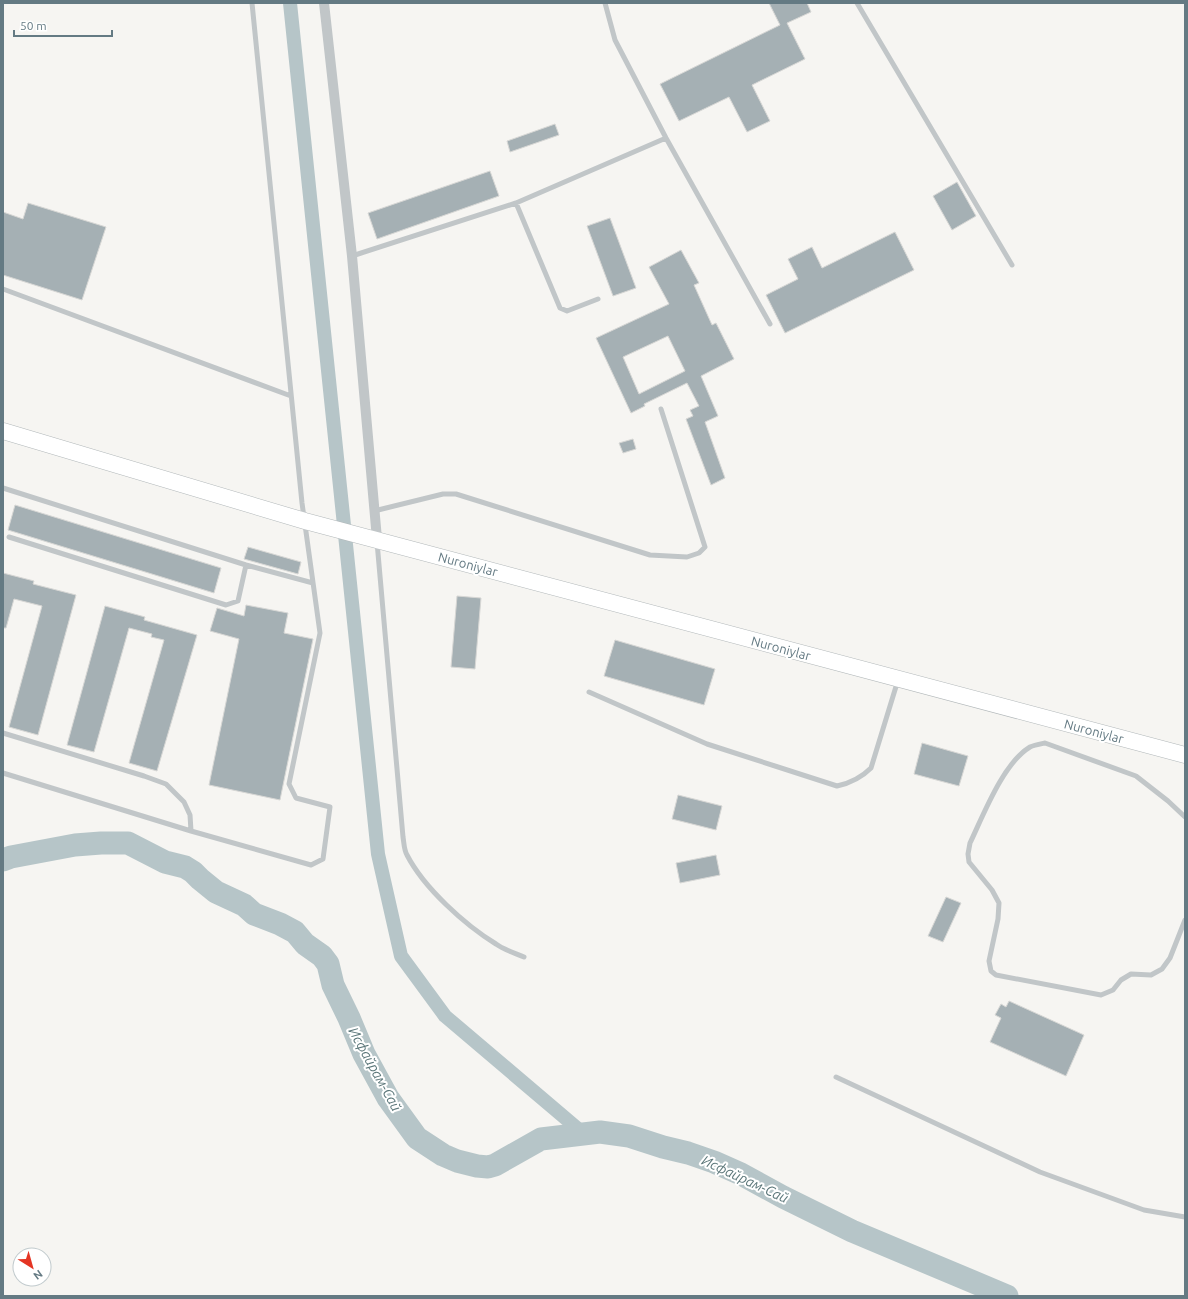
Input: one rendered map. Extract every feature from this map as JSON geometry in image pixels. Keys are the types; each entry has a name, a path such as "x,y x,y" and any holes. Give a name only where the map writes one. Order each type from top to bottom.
{"main road":[{"name":"Nuroniylar","path":"3,431 304,521 1185,755"}],"street":[{"path":"324,3 352,256 376,540"}],"lane":[{"path":"3,773 191,831 312,865 323,859 330,807 296,798 289,784 320,633 304,521 252,3"},
{"path":"605,3 615,40 666,138 770,324"},
{"path":"857,3 1012,265"},
{"path":"352,256 516,203 666,138"},
{"path":"516,203 560,308 567,311 598,299"},
{"path":"3,289 291,396"},
{"path":"374,511 443,494 456,494 650,555 686,557 699,553 705,547 662,409"},
{"path":"3,488 246,565 314,584"},
{"path":"9,537 226,605 238,601 246,565"},
{"path":"376,540 403,837 406,854 424,880 441,900 466,922 496,945 524,957"},
{"path":"589,692 707,744 837,786 849,783 864,775 871,768 898,679"},
{"path":"3,733 166,784 184,802 190,815 191,831"},
{"path":"1185,817 1168,801 1136,776 1045,743 1031,747 1019,756 1004,774 970,843 968,854 969,862 992,890 999,903 998,919 989,961 991,971 996,976 1101,995 1113,990 1121,980 1131,974 1151,975 1162,969 1170,958 1185,920"},
{"path":"836,1077 1040,1172 1144,1210 1185,1217"}],"building":[{"path":"769,3 807,3 811,12 787,23 805,59 752,85 770,121 747,132 729,97 679,121 660,84 780,25"},
{"path":"555,124 559,135 510,152 507,141"},
{"path":"490,171 499,196 377,239 368,213"},
{"path":"957,182 976,216 952,230 933,196"},
{"path":"28,203 106,227 82,300 3,275 3,212 23,219"},
{"path":"610,218 636,288 613,296 587,226"},
{"path":"895,232 914,270 785,333 766,295 798,279 788,259 812,247 822,268"},
{"path":"681,250 699,283 694,285 712,325 716,323 734,359 701,376 718,416 705,422 725,478 711,485 686,419 693,416 690,410 699,406 687,383 644,404 645,406 631,413 596,338 669,304 649,267","holes":["668,336 685,371 639,394 623,357"]},
{"path":"633,439 636,449 623,453 619,443"},
{"path":"15,505 221,568 214,593 8,530"},
{"path":"248,547 301,562 298,574 244,559"},
{"path":"3,573 34,581 33,584 76,595 38,735 9,727 42,606 14,599 6,628 3,628"},
{"path":"457,596 481,598 475,669 451,667"},
{"path":"246,605 288,613 284,633 313,639 280,800 209,785 239,639 210,631 217,608 244,616"},
{"path":"105,606 145,617 144,620 197,635 157,771 129,763 164,640 151,637 152,634 129,628 94,752 67,745"},
{"path":"615,640 715,669 704,705 604,676"},
{"path":"922,743 968,756 959,786 914,774"},
{"path":"678,795 722,806 716,830 672,819"},
{"path":"716,855 720,875 680,883 676,863"},
{"path":"946,897 961,903 943,942 928,936"},
{"path":"1009,1001 1084,1035 1066,1076 990,1042 1001,1018 995,1015 1001,1004 1006,1007"}],"waterway":[{"path":"290,3 378,854 401,956 445,1016 584,1134"},
{"name":"Исфайрам-Сай","path":"3,860 11,857 75,845 128,843 165,862 185,867 216,892 244,905 254,914 280,924 295,932 305,944 322,956 328,964 333,985 364,1054 388,1098 417,1138 443,1155 457,1161 488,1167 495,1165 541,1139 600,1132 629,1136 714,1162 741,1174 783,1197 852,1231 1007,1296"}]}
